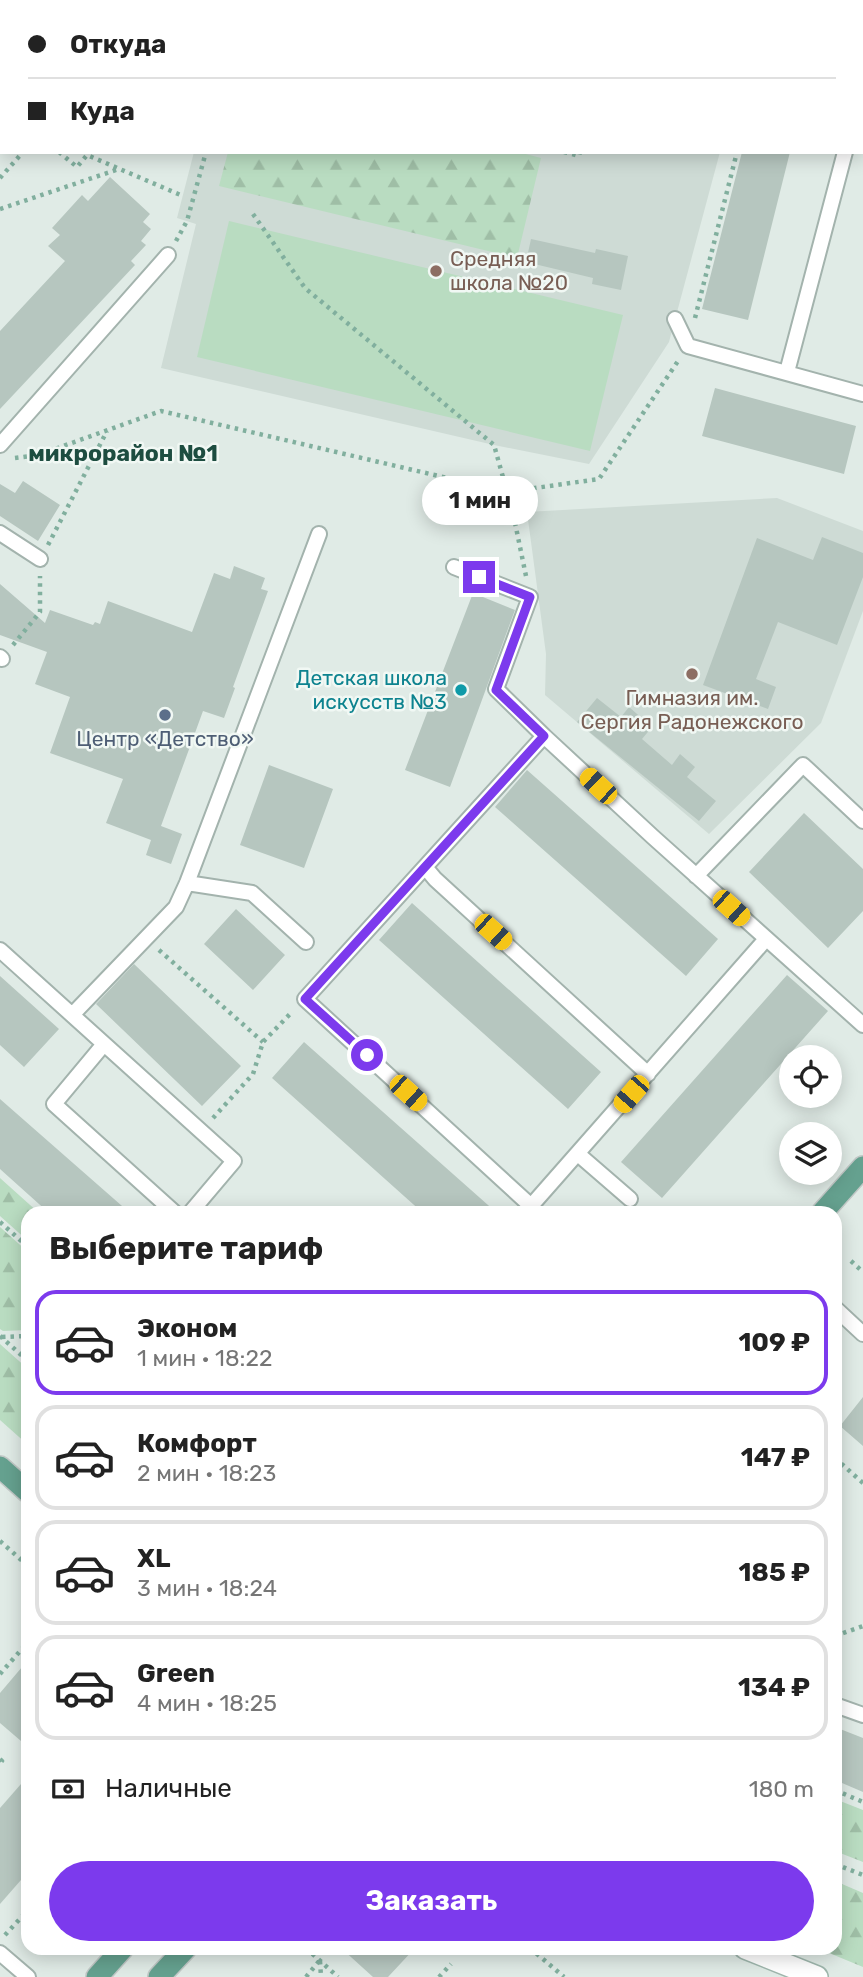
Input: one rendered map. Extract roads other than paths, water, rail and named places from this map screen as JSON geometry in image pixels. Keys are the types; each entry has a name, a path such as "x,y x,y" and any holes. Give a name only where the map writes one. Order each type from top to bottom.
{"main road":[{"path":"828,1206 863,1167"},
{"path":"0,1467 21,1486"},
{"path":"97,1977 116,1955"},
{"path":"159,1977 179,1955"},
{"path":"762,1955 817,1977"}],"lane":[{"path":"787,372 844,154"},
{"path":"0,445 168,255"},
{"path":"675,319 688,346 863,394"},
{"path":"0,533 40,559"},
{"path":"72,1015 176,907 319,534"},
{"path":"454,567 530,597 496,690 696,876 863,1025"},
{"path":"526,1206 305,999 544,736"},
{"path":"696,876 803,765 863,821"},
{"path":"425,867 648,1074"},
{"path":"187,883 252,893 306,942"},
{"path":"532,1206 766,939"},
{"path":"0,950 234,1161 196,1206"},
{"path":"104,1044 54,1104 167,1206"},
{"path":"578,1154 630,1199"},
{"path":"842,1314 863,1334"},
{"path":"842,1708 863,1715"},
{"path":"0,1953 28,1977"}],"place":[{"name":"Средняя школа №20","path":"436,271"},
{"name":"Гимназия им. Сергия Радонежского","path":"692,674"},
{"name":"Детская школа искусств №3","path":"461,690"},
{"name":"Центр «Детство»","path":"165,715"}],"district":[{"name":"микрорайон №1","path":"123,453"}]}
